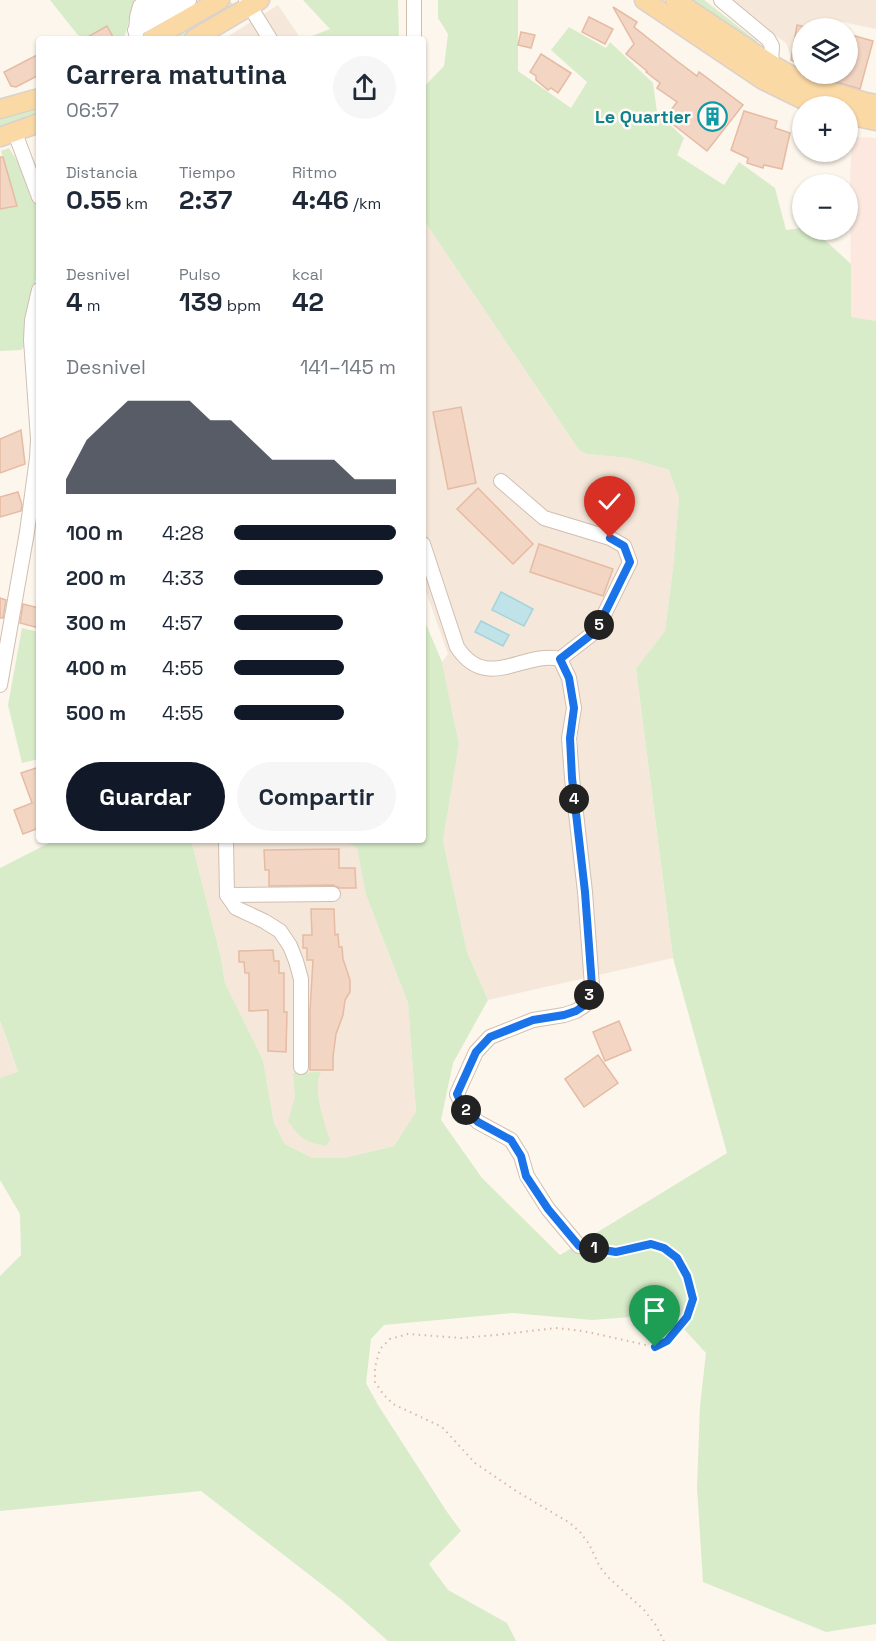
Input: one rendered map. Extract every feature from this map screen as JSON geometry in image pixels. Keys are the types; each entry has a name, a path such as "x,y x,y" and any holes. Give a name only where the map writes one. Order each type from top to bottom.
{"main road":[{"path":"157,36 219,0"},
{"path":"644,0 763,80 796,96"},
{"path":"675,0 771,64 808,85 876,104"},
{"path":"199,36 251,2"},
{"path":"0,109 36,99"},
{"path":"858,117 876,121"},
{"path":"7,135 36,124"}],"street":[{"path":"136,29 140,6 150,0"},
{"path":"136,29 168,0"},
{"path":"136,29 189,0"},
{"path":"414,0 414,36"},
{"path":"721,0 768,39 772,46 771,64"},
{"path":"251,2 268,36"},
{"path":"7,135 36,191"},
{"path":"36,303 30,340 36,414"},
{"path":"0,685 36,471"},
{"path":"501,481 544,518 610,538 624,546 630,562 596,631 560,659"},
{"path":"426,553 457,647 464,658 483,668 500,669 550,656 560,659 569,678 574,708 570,738 572,778 585,892 592,986 585,1005 576,1011 533,1020 490,1037 476,1052 457,1094 464,1109 478,1122 511,1140 521,1156 526,1176 548,1209 579,1246"},
{"path":"226,843 227,896 236,908 280,931 296,961 301,979 301,1067"},
{"path":"227,896 333,894"}],"path":[{"path":"579,1246 616,1252 651,1244 664,1248 677,1258 687,1276 693,1299 687,1317 667,1341 655,1347 583,1331 556,1328 461,1338 408,1334 390,1339 380,1349 375,1367 375,1382 393,1404 442,1427 476,1463 516,1491 570,1523 589,1544 600,1567 614,1584 644,1610 664,1641"}],"shaded area":[{"path":"731,0 876,0 876,29 858,25 858,18 792,18 791,57 786,43 750,18"},
{"path":"278,5 299,36 229,36"},
{"path":"858,137 876,138 876,321 851,317 850,240 858,240 858,174 850,174 851,162 858,162"},
{"path":"426,223 579,450 588,454 629,458 669,470 679,498 665,631 636,670 673,958 488,1000 467,952 443,841 459,744 442,662 448,654 426,592"},
{"path":"192,843 350,843 357,847 366,895 408,1003 416,1113 394,1146 344,1158 312,1158 285,1144 274,1123 263,1060 225,983 221,958"},
{"path":"0,1022 18,1073 0,1078"}],"green space":[{"path":"50,0 134,0 124,36 112,36 107,26 89,36 77,34"},
{"path":"303,0 398,0 399,36 312,36 330,29"},
{"path":"438,0 518,0 518,71 571,108 587,82 551,50 569,27 606,48 610,42 653,83 657,112 684,138 677,155 724,185 739,162 775,188 786,230 792,229 792,240 825,240 851,264 851,317 876,321 876,1624 826,1632 703,1582 697,1487 700,1406 706,1353 670,1314 592,1320 512,1313 384,1325 371,1339 366,1383 461,1531 429,1564 448,1590 507,1623 516,1641 388,1641 342,1600 201,1491 0,1511 0,1276 21,1255 20,1214 0,1180 0,1078 18,1072 0,1021 0,868 49,843 192,843 221,958 225,983 263,1060 274,1123 285,1144 312,1158 344,1158 394,1146 416,1112 408,1003 366,895 357,848 350,843 426,843 426,624 442,662 459,744 443,841 467,952 488,1000 453,1063 441,1120 482,1178 560,1255 727,1153 673,958 636,669 665,631 679,498 669,470 629,458 587,454 579,450 426,223 426,85 444,66 448,34 438,18"},
{"path":"693,0 704,0 757,41 758,47"},
{"path":"231,2 235,7 185,36 172,36"},
{"path":"36,107 36,117 0,130 0,117"},
{"path":"9,148 28,178 36,202 36,278 29,312 31,340 21,350 0,351 0,209 17,205 1,151"},
{"path":"22,628 36,631 36,760 22,763 8,705"},
{"path":"321,1072 318,1096 330,1139 326,1146 304,1139 288,1121 295,1096 293,1073"}],"water":[{"path":"501,592 533,609 524,626 492,610"},
{"path":"481,621 509,635 503,646 475,632"}],"building":[{"path":"613,7 637,22 634,27 677,61 697,76 699,72 743,105 707,151 665,118 677,102 657,88 660,83 626,54 634,44"},
{"path":"589,17 613,29 605,44 582,32"},
{"path":"107,26 112,36 89,36"},
{"path":"521,32 535,35 531,48 518,45"},
{"path":"858,37 873,41 860,89 843,84 858,84"},
{"path":"541,54 571,73 558,93 551,88 548,90 530,72"},
{"path":"36,56 36,77 16,87 11,86 4,72"},
{"path":"744,111 777,121 775,128 790,133 782,169 764,165 763,168 747,163 748,158 731,150"},
{"path":"0,157 3,157 17,206 0,209"},
{"path":"461,407 476,483 448,489 433,412"},
{"path":"21,430 25,464 0,473 0,439"},
{"path":"478,488 533,544 513,564 457,509"},
{"path":"18,492 22,505 21,511 0,517 0,497"},
{"path":"539,544 613,569 603,596 530,572"},
{"path":"0,598 6,600 3,618 0,618"},
{"path":"23,604 36,607 36,627 20,623"},
{"path":"36,768 36,829 23,834 14,810 32,803 21,773"},
{"path":"339,849 339,868 355,868 356,888 339,888 333,885 269,886 269,870 265,870 264,850"},
{"path":"311,909 334,909 335,935 338,934 339,947 342,947 343,959 350,980 350,992 345,1000 343,1015 336,1034 333,1070 310,1070 313,960 307,960 307,948 303,948 303,935 312,935"},
{"path":"273,950 274,961 279,961 279,973 284,973 284,1012 287,1012 286,1052 268,1051 268,1010 249,1011 249,973 245,973 244,962 239,962 239,951"},
{"path":"619,1021 631,1050 605,1061 593,1032"},
{"path":"598,1055 618,1083 584,1107 565,1079"}],"place":[{"name":"Le Quartier","path":"712,117"}],"route":[{"path":"610,538 624,546 630,562 596,631 560,659 569,678 574,708 570,738 572,778 585,892 592,986 585,1005 576,1011 533,1020 490,1037 476,1052 457,1094 464,1109 478,1122 511,1140 521,1156 526,1176 548,1209 579,1246 616,1252 651,1244 664,1248 677,1258 687,1276 693,1299 687,1317 667,1341 655,1347"}]}
